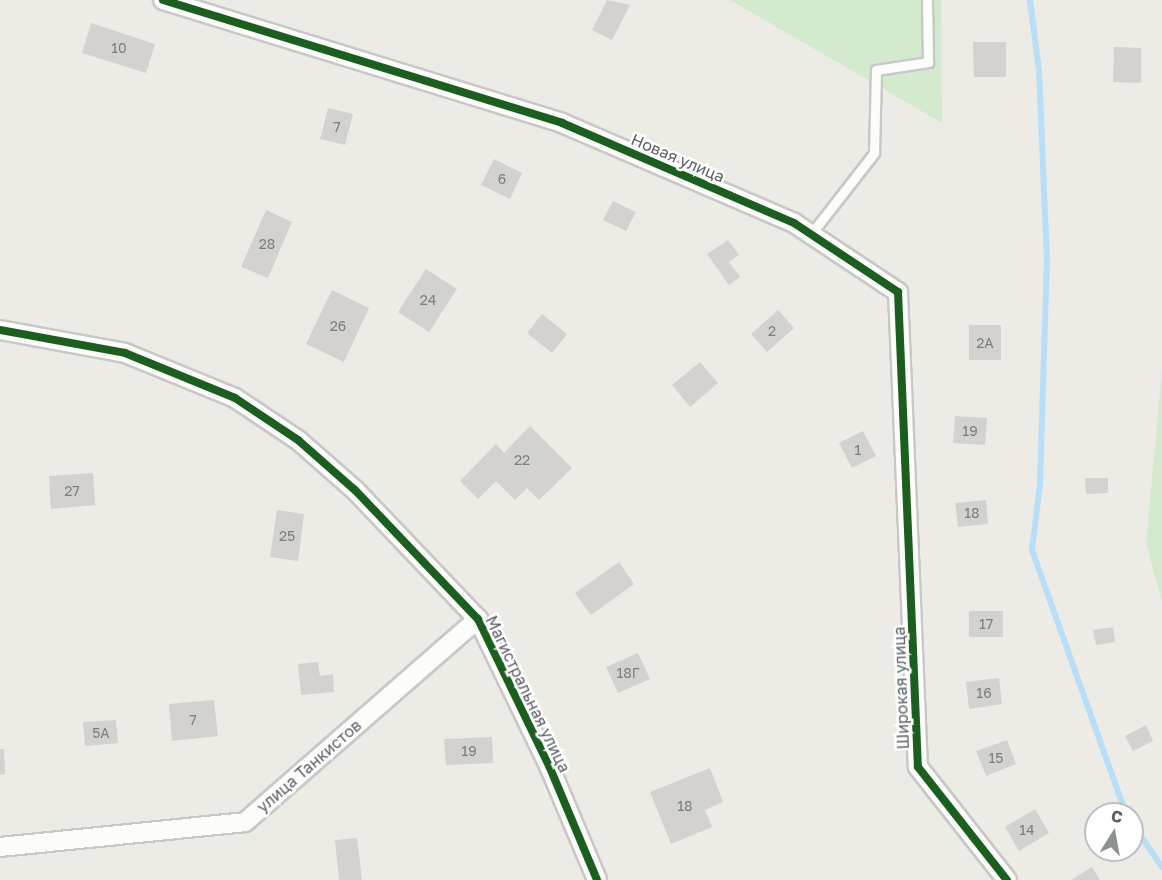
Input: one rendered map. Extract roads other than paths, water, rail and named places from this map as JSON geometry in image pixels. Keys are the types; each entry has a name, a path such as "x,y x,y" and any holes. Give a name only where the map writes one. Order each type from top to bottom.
{"street":[{"name":"Новая улица","path":"163,0 562,123 794,223 898,292 910,572"},
{"name":"Магистральная улица","path":"0,330 125,353 235,398 298,440 354,490 478,619 550,768 597,880"},
{"name":"Широкая улица","path":"910,572 918,767 1007,880"},
{"name":"улица Танкистов","path":"0,847 245,822 478,619"}],"lane":[{"path":"810,234 874,153 876,70 928,63 927,0"}],"waterway":[{"path":"1030,0 1039,71 1047,259 1040,484 1032,550 1122,802"},
{"path":"1144,841 1162,867"}]}
